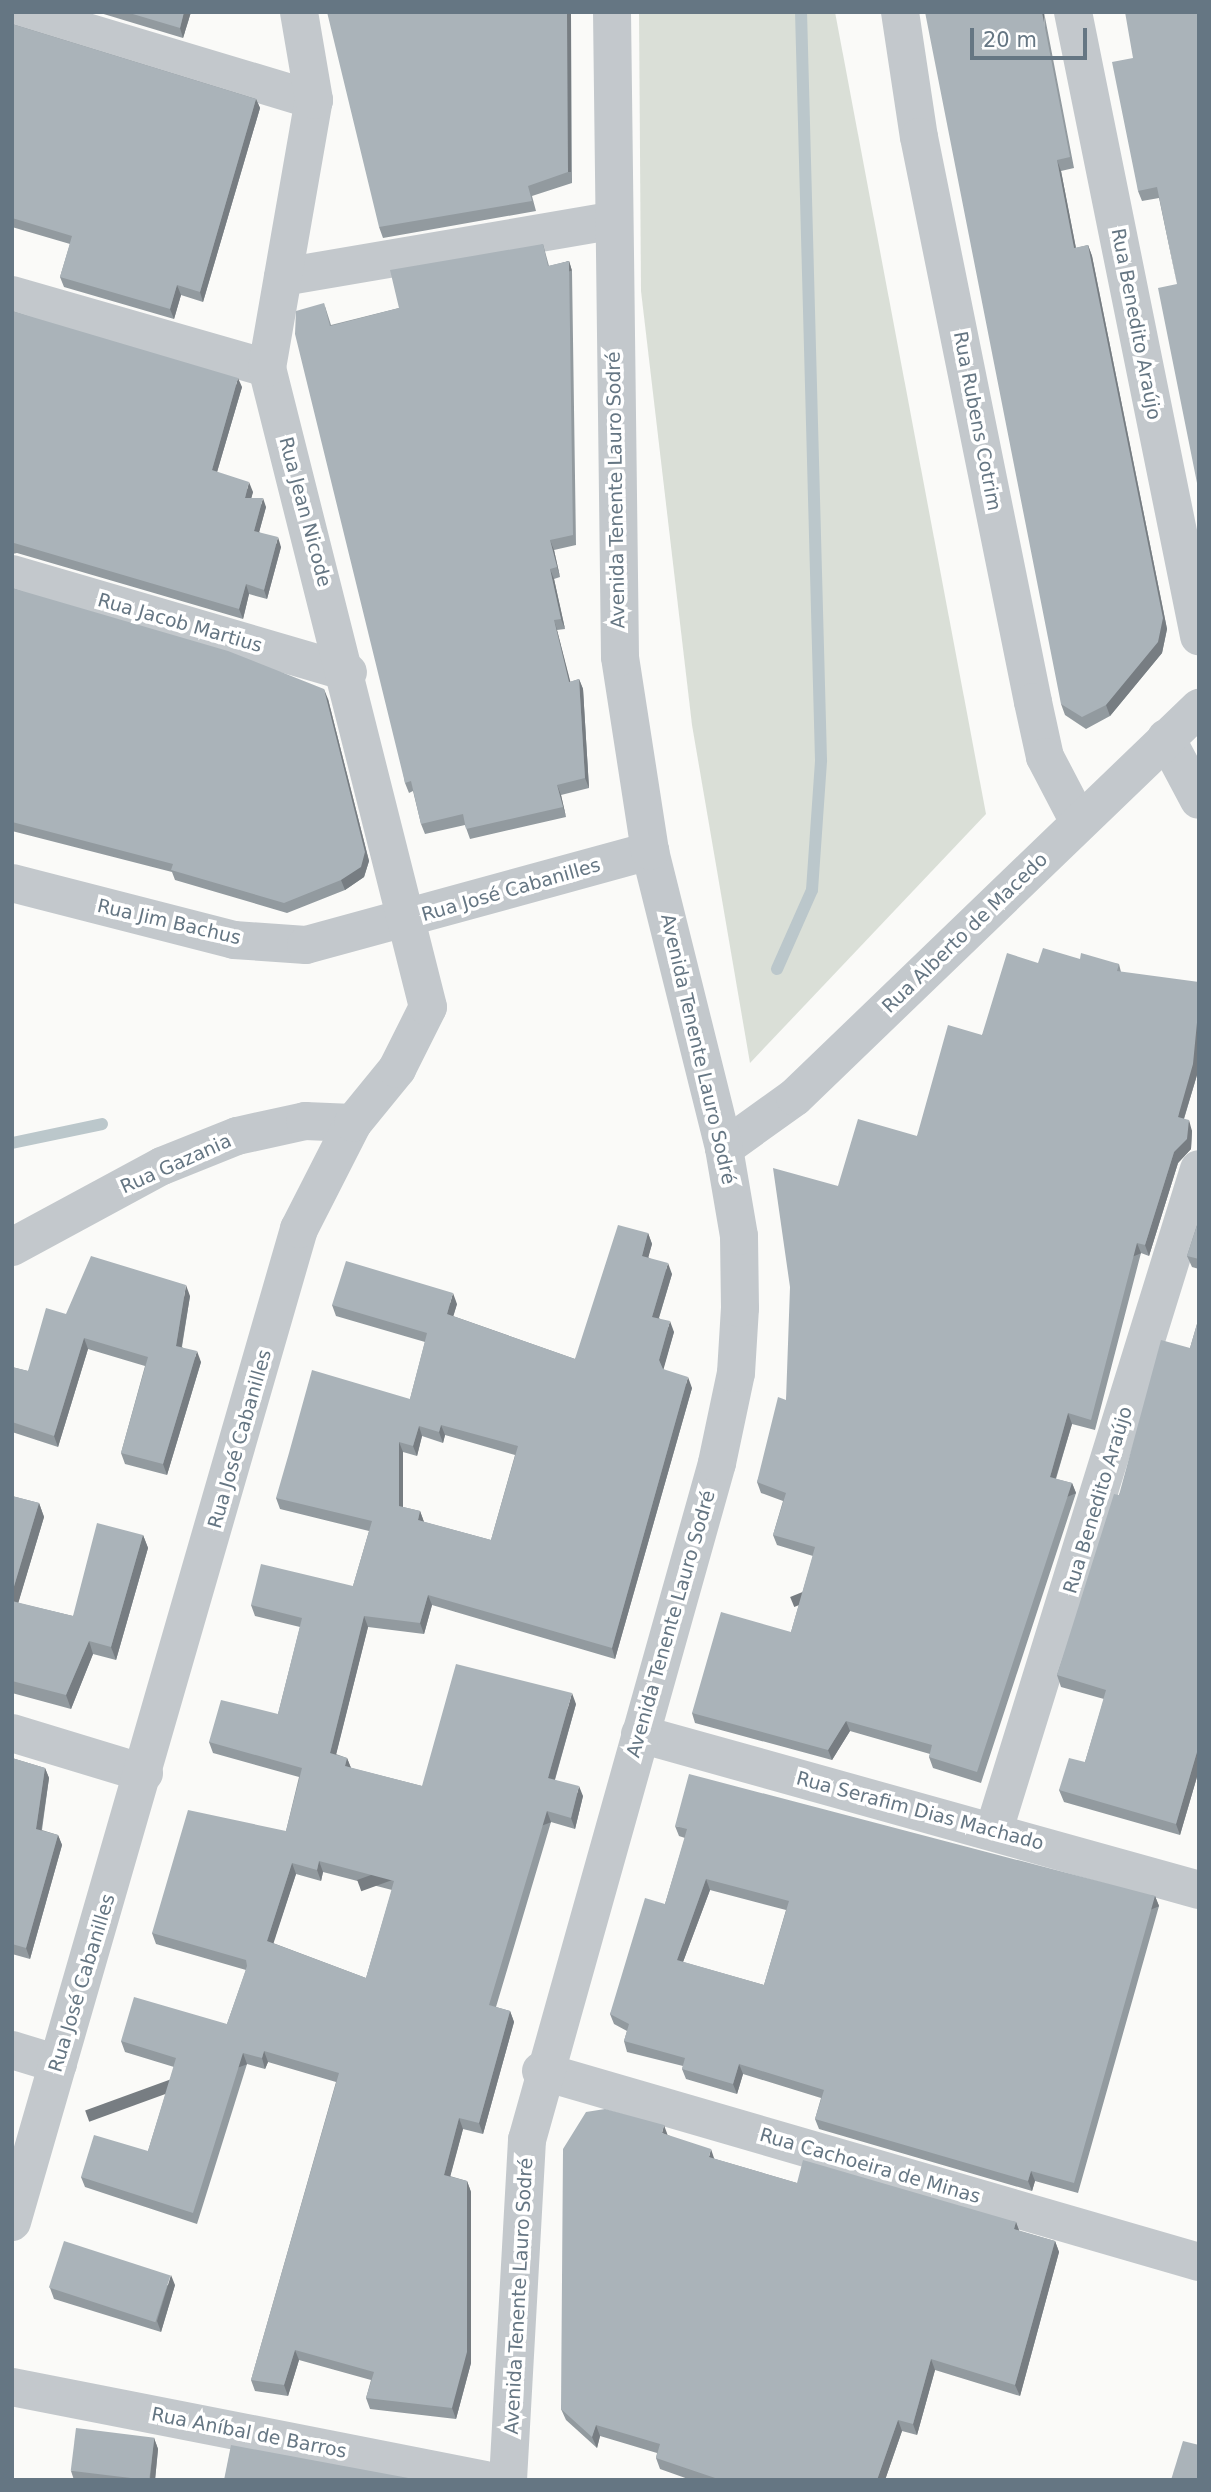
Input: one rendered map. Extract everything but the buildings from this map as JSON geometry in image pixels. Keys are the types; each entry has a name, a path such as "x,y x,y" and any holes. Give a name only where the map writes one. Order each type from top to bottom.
{"street":[{"path":"20,12 314,100"},
{"name":"Rua Jean Nicode","path":"299,12 314,100 267,368 410,919"},
{"name":"Avenida Tenente Lauro Sodré","path":"508,2480 519,2220 541,2071 717,1464 736,1373 739,1236 724,1148 650,850 620,657 610,221 612,12"},
{"name":"Rua Rubens Cotrim","path":"900,12 919,137 1045,757 1079,822"},
{"name":"Rua Benedito Araújo","path":"1073,12 1199,636"},
{"path":"283,278 610,221"},
{"path":"12,295 267,368"},
{"name":"Rua Jacob Martius","path":"12,574 348,672"},
{"name":"Rua Alberto de Macedo","path":"724,1148 795,1097 1199,708"},
{"path":"1166,738 1199,800"},
{"name":"Rua José Cabanilles","path":"12,2222 144,1773 299,1229 353,1123 404,1058 428,1007 410,919 650,850"},
{"name":"Rua Jim Bachus","path":"12,883 234,940 306,944 410,919"},
{"name":"Rua Gazania","path":"12,1247 162,1167 237,1136 305,1121 353,1123"},
{"name":"Rua Benedito Araújo","path":"994,1830 1199,1169"},
{"path":"12,1733 144,1773"},
{"name":"Rua Serafim Dias Machado","path":"640,1734 994,1830 1199,1890"},
{"path":"12,2050 58,2064"},
{"name":"Rua Cachoeira de Minas","path":"541,2071 1199,2262"},
{"name":"Rua Aníbal de Barros","path":"12,2387 485,2480"}],"shaded area":[{"path":"639,12 835,12 986,814 750,1063 692,725 641,291"}],"waterway":[{"path":"777,969 812,890 821,760 801,12"},
{"path":"12,1143 102,1124"}]}
